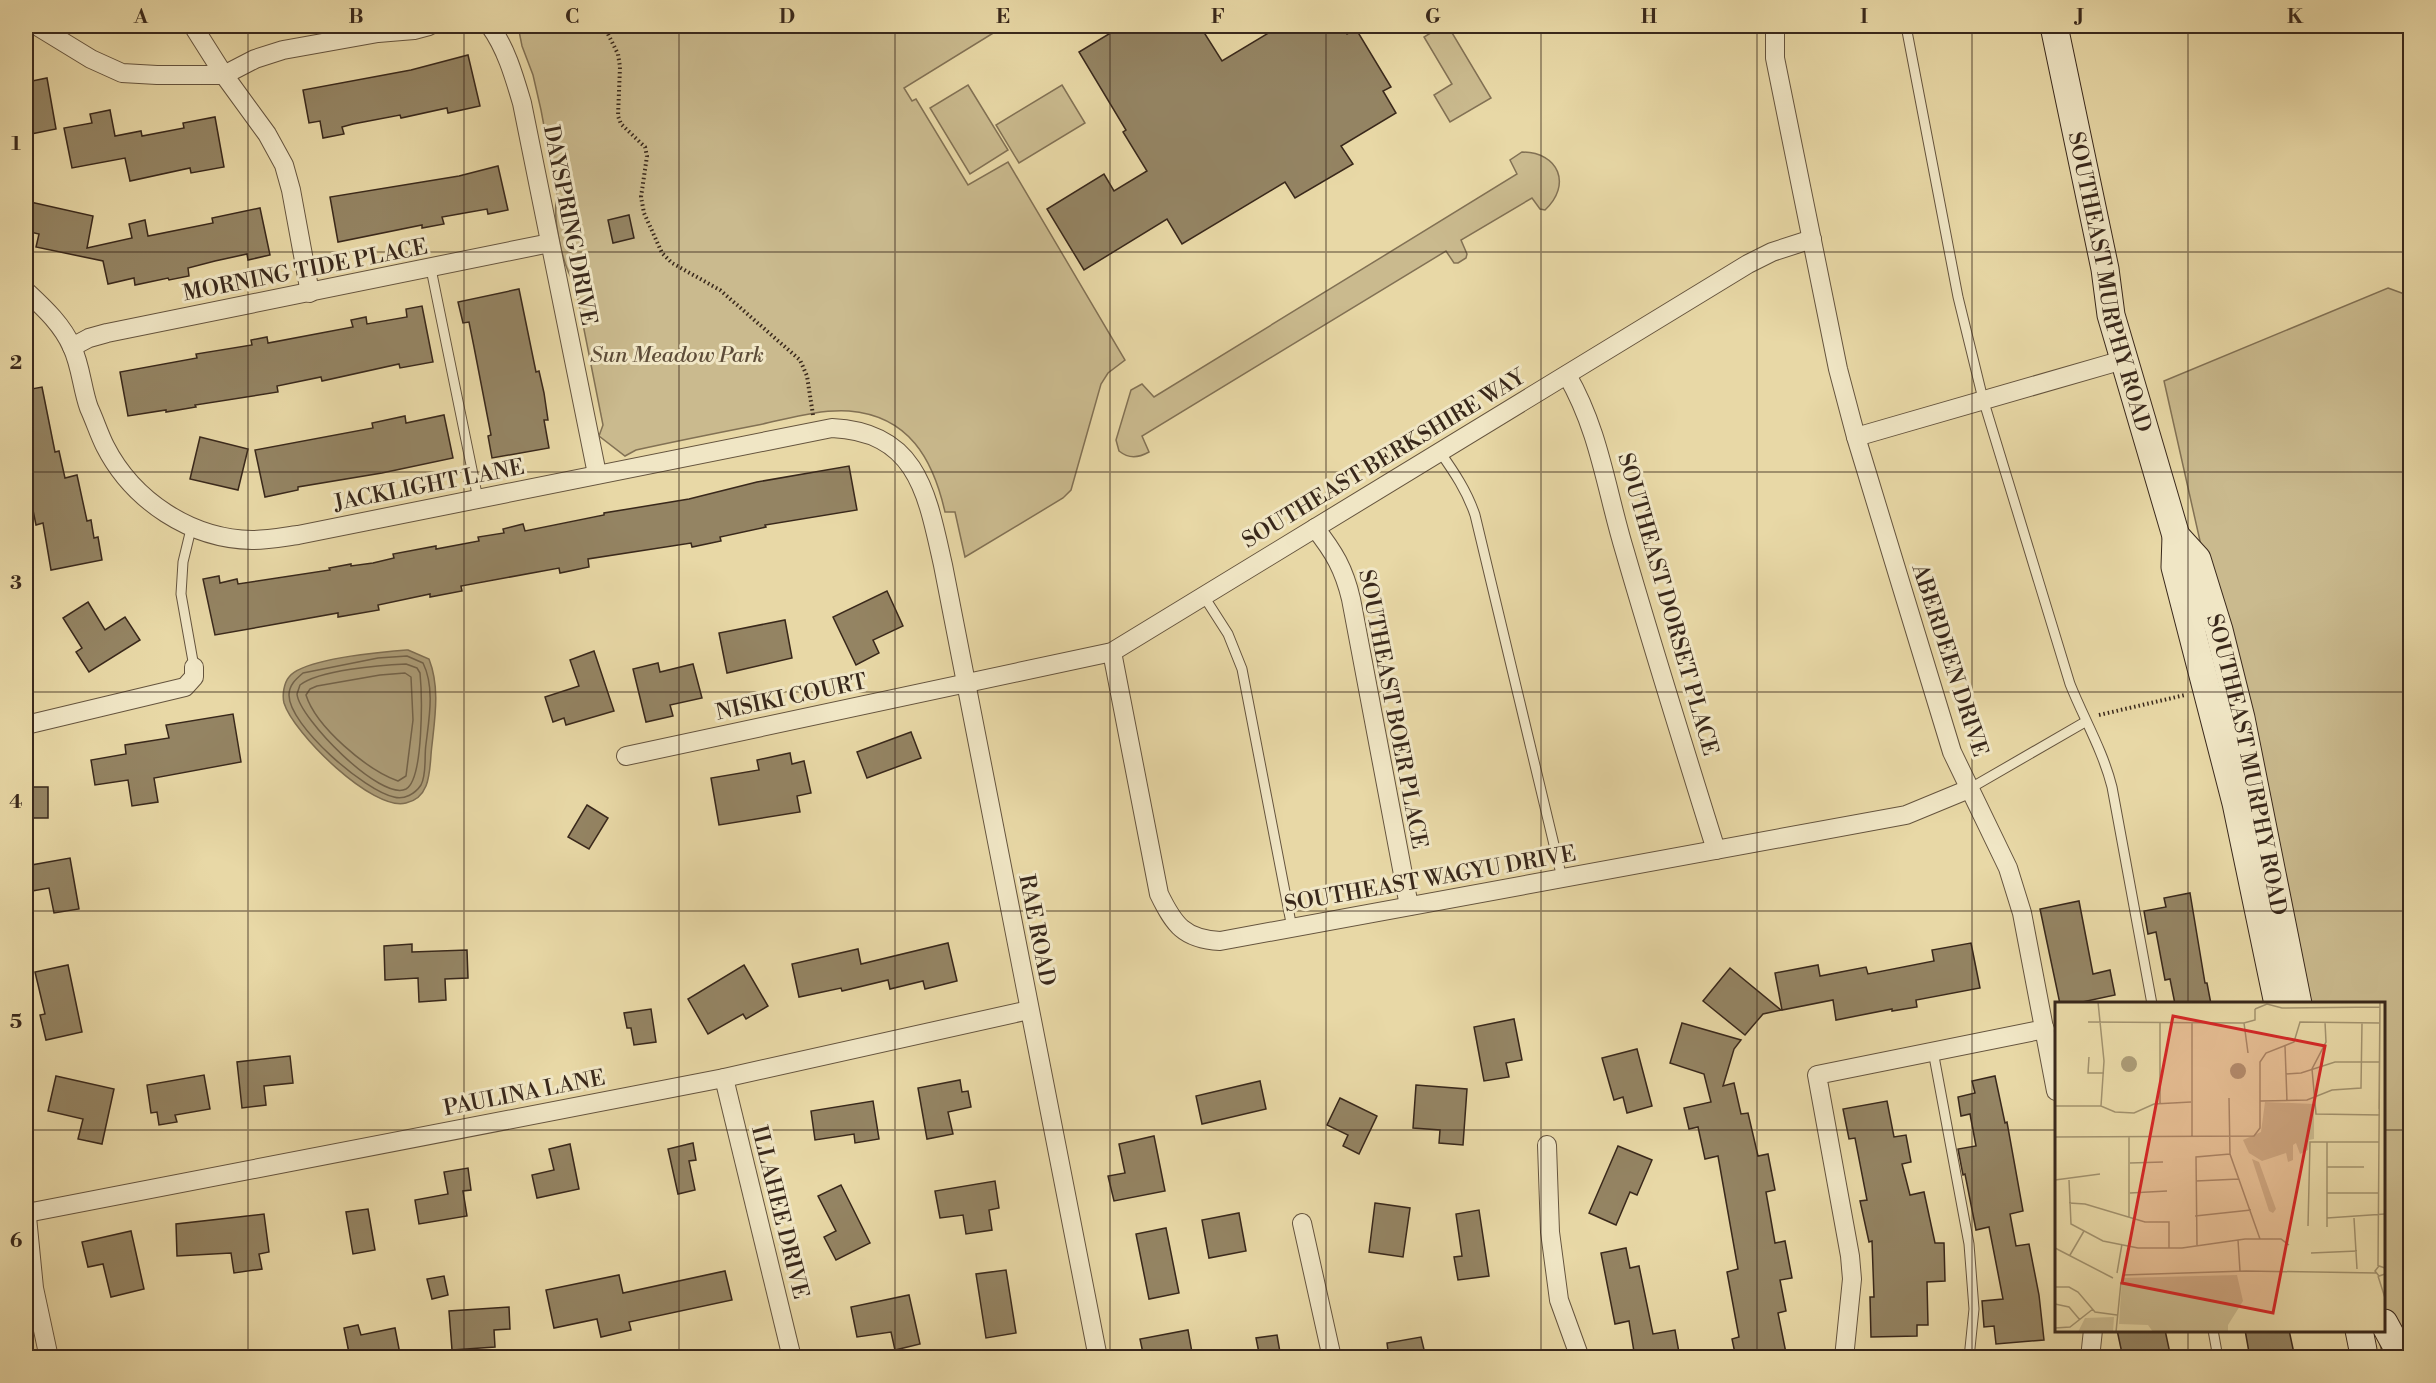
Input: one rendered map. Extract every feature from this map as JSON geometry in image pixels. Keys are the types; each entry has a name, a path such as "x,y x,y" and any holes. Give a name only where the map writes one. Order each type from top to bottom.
{"main road":[{"name":"SOUTHEAST MURPHY ROAD","path":"2054,26 2105,268 2111,315 2176,536 2175,567 2236,803 2278,1002"},
{"name":"SOUTHEAST MURPHY ROAD","path":"2176,536 2198,559 2219,630 2243,730 2298,1002"},
{"path":"2385,1325 2403,1358"},
{"path":"2359,1332 2362,1358"}],"street":[{"path":"37,26 91,59 122,73 225,75 255,59 339,32 414,30 429,26"},
{"path":"193,26 267,134 284,165 291,190 310,293"},
{"name":"DAYSPRING DRIVE","path":"490,26 497,35 511,67 522,103 597,474"},
{"name":"ABERDEEN DRIVE","path":"1775,26 1775,58 1838,369 1856,437 1952,752 2008,868 2022,914 2055,1085"},
{"name":"SOUTHEAST BERKSHIRE WAY","path":"966,683 1112,652 1748,264 1773,252 1812,239"},
{"name":"MORNING TIDE PLACE","path":"72,347 89,338 107,333 550,243"},
{"name":"JACKLIGHT LANE","path":"26,291 54,319 72,347 88,405 106,448 132,484 161,510 191,529 215,536 253,540 298,535 832,428 855,429 875,436 898,451 914,470 931,511"},
{"path":"1856,437 2123,360"},
{"name":"SOUTHEAST DORSET PLACE","path":"1567,375 1581,399 1597,441 1624,552 1716,850"},
{"name":"RAE ROAD","path":"931,511 1098,1358"},
{"name":"SOUTHEAST BOER PLACE","path":"1315,528 1332,549 1344,572 1351,599 1409,906"},
{"name":"SOUTHEAST WAGYU DRIVE","path":"1112,652 1159,894 1169,915 1183,930 1201,940 1220,941 1906,815 1969,789"},
{"path":"26,725 185,687 194,677 194,667"},
{"name":"NISIKI COURT","path":"626,756 966,683"},
{"name":"PAULINA LANE","path":"26,1210 724,1078 1029,1010"},
{"path":"1844,1358 1852,1279 1850,1256 1817,1075 2045,1029"},
{"name":"ILLAHEE DRIVE","path":"724,1078 786,1356"},
{"path":"1547,1145 1550,1232 1559,1300 1580,1358"},
{"path":"26,1210 34,1288 49,1358"},
{"path":"1302,1223 1332,1358"},
{"path":"2090,1358 2093,1332"}],"lane":[{"path":"1906,26 1958,297 1983,399 2055,639 2085,722 2105,758 2152,1002"},
{"path":"431,269 478,499"},
{"path":"1440,452 1465,489 1475,515 1562,878"},
{"path":"191,529 183,562 181,594 194,667"},
{"path":"1203,595 1237,651 1242,669 1292,928"},
{"path":"1969,789 2085,722"},
{"path":"1933,1051 1969,1244 1974,1309 1969,1358"},
{"path":"2213,1332 2218,1358"}],"path":[{"path":"604,26 618,54 620,67 618,116 621,124 645,147 647,156 641,197 651,232 662,253 672,263 720,290 800,360 807,376 815,430"},
{"path":"2085,722 2097,715 2191,694"}],"green space":[{"name":"Sun Meadow Park","path":"518,26 991,26 995,32 904,88 912,101 916,99 968,185 1008,162 1125,360 1108,373 1101,384 1071,490 1063,498 965,557 955,512 945,512 933,475 915,443 888,421 870,415 849,411 815,413 636,450 625,456 599,436 603,425 575,284 570,276 559,241 556,215 557,195 541,110"},
{"path":"1442,26 1448,26 1491,98 1450,122 1434,95 1452,84 1424,37"},
{"path":"968,85 1008,150 970,174 930,108"},
{"path":"1062,85 1085,123 1019,163 996,125"},
{"path":"1522,152 1535,153 1545,158 1558,172 1558,190 1545,210 1540,209 1532,198 1461,240 1467,254 1466,258 1458,263 1454,263 1446,251 1142,436 1149,452 1134,457 1119,451 1116,440 1131,390 1142,384 1154,397 1517,174 1510,160"},
{"path":"2388,288 2410,296 2410,1357 2383,1357 2377,1332 2385,1332 2385,1002 2304,1002 2164,381"}],"water":[{"path":"408,650 429,659 435,680 435,713 430,771 425,788 415,800 406,803 392,803 355,783 318,750 290,716 284,703 283,693 289,677 297,670 310,665 345,657"}],"building":[{"path":"1122,26 1200,26 1222,61 1280,26 1342,26 1347,34 1356,29 1391,87 1383,91 1396,113 1341,146 1353,164 1295,198 1285,182 1182,244 1167,219 1084,270 1047,209 1104,174 1114,191 1147,171 1123,132 1126,130 1079,52"},
{"path":"468,55 480,106 448,113 447,108 401,118 400,115 353,124 342,127 344,134 323,138 320,121 309,123 303,90 411,70"},
{"path":"47,78 56,129 26,135 27,82"},
{"path":"110,110 115,136 141,131 142,136 184,128 183,123 215,117 224,167 191,173 190,168 130,181 125,158 72,168 64,128 92,123 90,114"},
{"path":"498,166 508,210 488,214 487,209 442,217 444,224 422,228 422,225 338,242 330,197 459,176"},
{"path":"26,201 93,216 87,248 132,238 129,224 145,220 148,236 213,223 212,218 260,208 270,255 248,260 247,254 215,261 188,268 189,276 169,280 168,278 135,285 134,278 108,284 103,261 36,247 39,234 26,231"},
{"path":"629,215 634,238 613,243 608,220"},
{"path":"519,289 536,372 539,371 544,393 548,420 544,420 549,448 492,458 488,436 491,435 469,322 463,323 458,302"},
{"path":"422,306 433,362 400,368 399,364 322,381 321,377 277,386 278,392 166,412 166,410 128,416 120,372 197,358 196,354 252,345 251,340 267,337 268,343 353,327 351,320 366,317 367,324 407,317 406,309"},
{"path":"42,387 55,452 59,451 65,478 77,475 87,521 91,520 94,538 98,537 102,560 51,570 43,523 36,525 26,475 26,390"},
{"path":"444,415 453,458 298,487 298,490 265,497 255,450 373,428 372,423 405,416 406,423"},
{"path":"200,437 248,449 238,490 190,479"},
{"path":"849,466 857,510 765,525 766,527 720,537 721,541 692,547 691,543 588,559 589,567 560,573 559,568 461,586 462,591 430,597 430,594 378,605 379,610 338,617 338,613 215,635 203,579 219,576 220,583 237,579 238,584 330,570 329,568 351,564 351,566 373,563 394,558 393,554 479,541 478,537 504,533 503,529 523,524 525,531 604,515 604,513 689,499 757,482"},
{"path":"887,591 903,626 873,640 879,653 856,665 833,617"},
{"path":"88,602 105,630 125,617 140,640 89,672 76,652 82,648 63,618"},
{"path":"785,620 792,658 727,673 719,633"},
{"path":"594,651 614,711 566,725 564,718 553,722 545,697 579,686 570,660"},
{"path":"658,663 660,672 693,664 702,698 670,705 673,716 646,722 633,669"},
{"path":"233,714 241,762 154,778 158,802 132,806 128,780 95,785 91,760 126,754 125,745 169,738 166,725"},
{"path":"911,732 921,758 867,778 857,752"},
{"path":"790,753 792,764 804,761 811,793 797,796 800,812 719,825 711,778 759,770 757,760"},
{"path":"26,787 48,787 48,818 26,818"},
{"path":"587,805 608,818 589,849 568,837"},
{"path":"70,858 79,909 54,913 49,888 26,892 26,866"},
{"path":"2190,893 2205,983 2207,983 2211,1002 2175,1002 2170,979 2165,980 2156,932 2148,934 2144,911 2166,907 2164,898"},
{"path":"2079,901 2093,974 2110,970 2115,995 2082,1002 2060,1002 2040,909"},
{"path":"948,943 957,981 925,989 923,981 890,989 888,980 842,991 841,988 799,997 792,964 858,949 861,964"},
{"path":"1971,943 1980,988 1916,1000 1917,1007 1892,1011 1892,1009 1836,1020 1833,1000 1782,1010 1775,973 1818,965 1820,976 1866,967 1868,974 1934,961 1932,950"},
{"path":"412,944 412,952 467,950 468,978 445,979 446,1000 419,1002 418,978 385,980 384,946"},
{"path":"68,965 82,1032 46,1040 40,1015 45,1014 35,972"},
{"path":"744,965 768,1006 746,1019 743,1014 708,1034 688,999"},
{"path":"1730,968 1781,1010 1763,1014 1745,1035 1703,1001"},
{"path":"651,1009 656,1042 634,1045 631,1028 627,1028 624,1013"},
{"path":"1514,1019 1522,1060 1506,1063 1509,1077 1484,1081 1474,1027"},
{"path":"1682,1023 1741,1040 1734,1049 1723,1086 1734,1083 1741,1114 1748,1113 1758,1156 1768,1154 1775,1190 1766,1192 1775,1243 1785,1241 1792,1278 1780,1280 1786,1311 1778,1313 1787,1358 1736,1358 1732,1339 1739,1337 1727,1272 1738,1269 1718,1156 1705,1159 1698,1127 1689,1129 1684,1108 1711,1102 1704,1074 1670,1063"},
{"path":"1637,1049 1652,1106 1627,1113 1623,1097 1614,1100 1602,1058"},
{"path":"290,1056 293,1083 264,1086 266,1105 242,1108 237,1062"},
{"path":"204,1075 210,1109 175,1115 177,1122 159,1125 157,1112 151,1113 147,1085"},
{"path":"56,1076 114,1089 102,1144 78,1139 83,1119 48,1111"},
{"path":"1995,1076 2005,1123 2007,1122 2023,1211 2010,1214 2016,1246 2029,1244 2039,1295 2044,1340 1996,1344 1994,1326 1984,1327 1982,1301 2003,1299 1989,1227 1976,1230 1965,1174 1963,1175 1958,1149 1976,1146 1970,1114 1961,1116 1958,1097 1975,1093 1972,1081"},
{"path":"960,1080 962,1092 968,1091 971,1107 948,1112 953,1134 927,1139 918,1088"},
{"path":"1260,1081 1266,1109 1202,1124 1196,1096"},
{"path":"1416,1085 1467,1089 1463,1145 1439,1143 1440,1130 1413,1128"},
{"path":"1340,1098 1377,1116 1359,1154 1343,1146 1348,1135 1327,1125"},
{"path":"873,1101 879,1139 855,1143 854,1134 815,1140 811,1111"},
{"path":"1887,1101 1894,1137 1906,1135 1911,1162 1902,1164 1910,1195 1924,1192 1935,1243 1944,1243 1945,1281 1927,1282 1928,1325 1917,1325 1917,1336 1871,1337 1870,1297 1874,1297 1872,1241 1869,1242 1860,1201 1867,1200 1855,1138 1849,1139 1843,1109"},
{"path":"1154,1136 1165,1191 1114,1201 1108,1176 1125,1173 1119,1144"},
{"path":"693,1143 696,1160 689,1161 695,1190 678,1194 668,1149"},
{"path":"570,1144 579,1189 537,1198 532,1175 554,1170 549,1149"},
{"path":"1618,1146 1652,1160 1637,1195 1630,1192 1616,1225 1589,1213"},
{"path":"468,1168 471,1190 463,1191 467,1216 419,1224 415,1200 448,1194 444,1172"},
{"path":"995,1181 999,1208 989,1210 992,1230 966,1234 963,1215 940,1218 935,1191"},
{"path":"841,1185 870,1243 836,1260 824,1237 836,1231 818,1196"},
{"path":"1375,1203 1410,1208 1403,1257 1369,1252"},
{"path":"368,1209 375,1250 353,1254 346,1212"},
{"path":"1479,1210 1489,1276 1458,1280 1454,1257 1462,1256 1456,1214"},
{"path":"1239,1213 1246,1251 1209,1258 1202,1220"},
{"path":"264,1214 269,1252 259,1254 262,1269 234,1273 231,1253 177,1256 176,1224"},
{"path":"1166,1228 1179,1293 1149,1299 1136,1234"},
{"path":"131,1231 144,1289 111,1297 103,1264 88,1267 82,1242"},
{"path":"1626,1248 1630,1268 1639,1266 1653,1334 1675,1330 1680,1358 1635,1358 1629,1321 1615,1324 1601,1253"},
{"path":"1006,1270 1016,1333 986,1338 976,1274"},
{"path":"725,1271 732,1300 629,1322 631,1330 601,1337 597,1319 554,1328 546,1290 619,1275 623,1293"},
{"path":"444,1276 448,1295 432,1299 427,1279"},
{"path":"909,1295 920,1344 895,1350 891,1332 857,1337 851,1307"},
{"path":"509,1307 510,1329 494,1330 495,1347 452,1350 449,1311"},
{"path":"358,1325 361,1335 395,1328 400,1354 381,1358 350,1358 344,1328"},
{"path":"1188,1330 1193,1358 1144,1358 1140,1339"},
{"path":"2117,1332 2165,1332 2171,1358 2123,1358"},
{"path":"2245,1332 2289,1332 2295,1358 2250,1358"},
{"path":"1277,1335 1281,1358 1260,1358 1256,1338"},
{"path":"1421,1337 1426,1358 1389,1358 1387,1343"}]}
